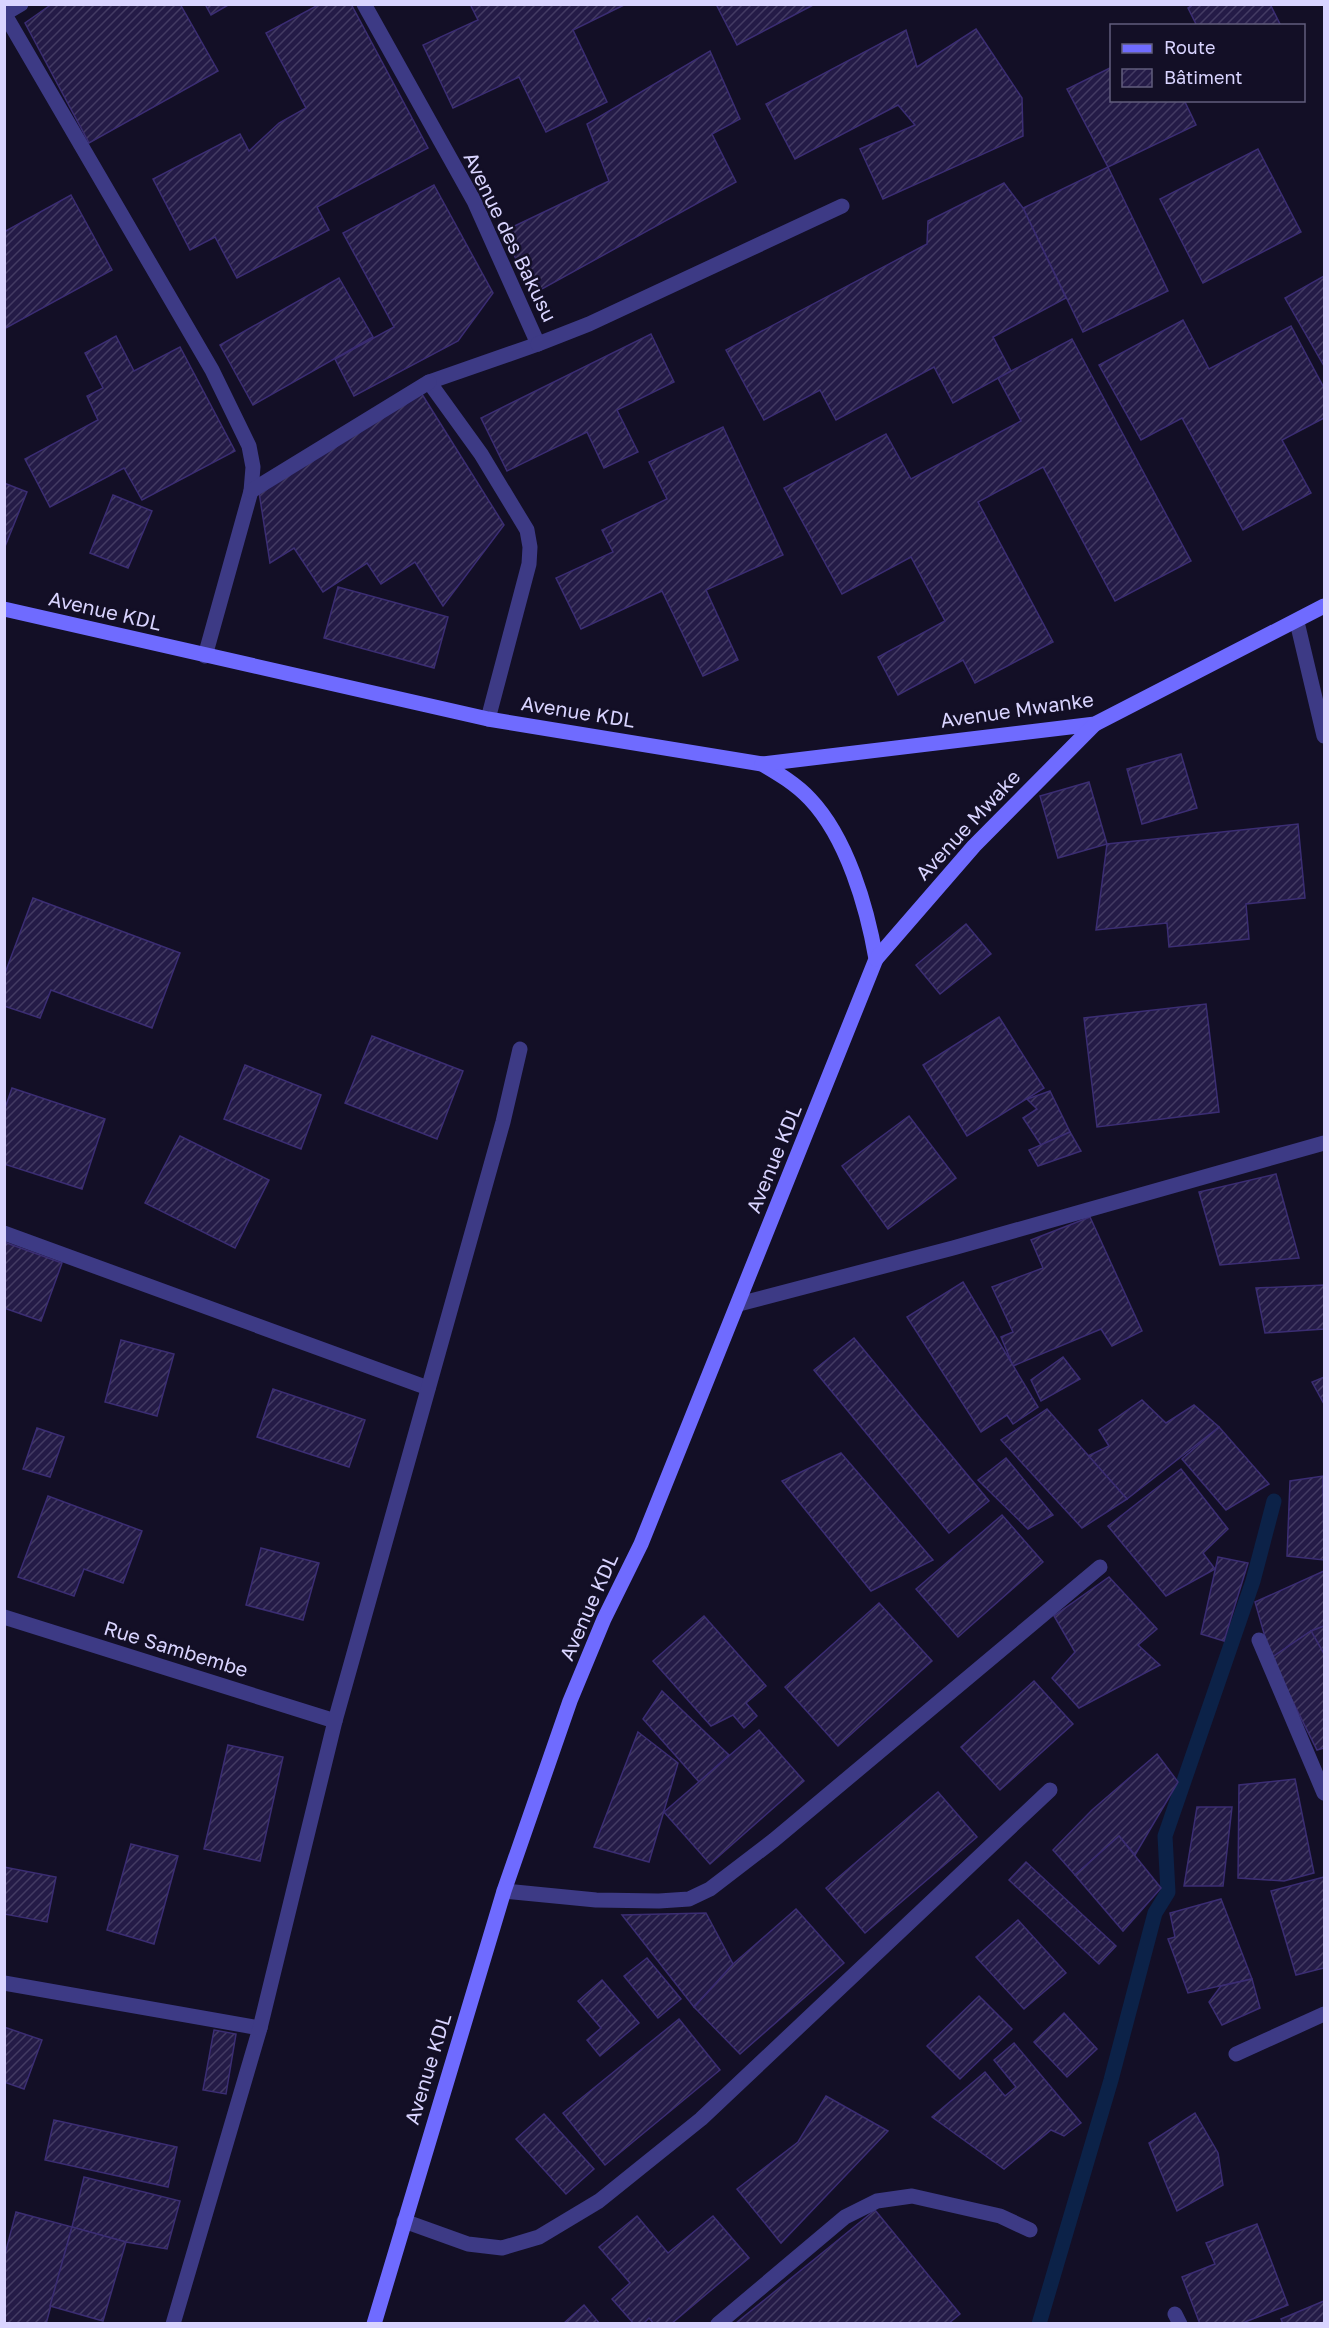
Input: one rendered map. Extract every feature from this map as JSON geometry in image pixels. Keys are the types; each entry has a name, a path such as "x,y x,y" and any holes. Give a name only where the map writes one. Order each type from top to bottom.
{"street":[{"path":"21,4 5,14 212,370 249,446 253,467 251,491 205,656"},
{"name":"Avenue des Bakusu","path":"251,491 429,382 538,344 474,201 364,4"},
{"path":"538,344 589,324 842,206"},
{"path":"429,382 481,454 527,530 530,547 529,564 488,719"},
{"name":"Avenue Mwanke","path":"762,764 1095,724 1297,622 1324,606"},
{"name":"Avenue KDL","path":"4,609 488,719 762,764 785,778 810,799 831,829 855,881 872,932 876,959 641,1544 604,1619 570,1701 504,1891 374,2324"},
{"path":"1297,622 1324,736"},
{"name":"Avenue Mwake","path":"876,959 974,846 1095,724"},
{"path":"173,2324 260,2028 335,1721 503,1122 520,1049"},
{"path":"739,1304 953,1248 1324,1143"},
{"path":"4,1233 428,1388"},
{"path":"504,1891 596,1900 659,1901 689,1899 710,1889 774,1840 1100,1567"},
{"name":"Rue Sambembe","path":"4,1617 335,1721"},
{"path":"1259,1640 1324,1793"},
{"path":"404,2221 468,2244 502,2248 539,2237 599,2201 701,2119 1050,1790"},
{"path":"4,1983 260,2028"},
{"path":"1236,2054 1324,2014"},
{"path":"718,2324 844,2217 877,2201 912,2196 1000,2216 1030,2230"}],"building":[{"path":"52,4 180,4 218,71 89,143 25,23"},
{"path":"205,4 230,4 211,15"},
{"path":"320,4 351,4 428,148 317,207 329,230 237,278 215,237 190,250 153,179 240,134 249,151 279,123 306,108 266,33"},
{"path":"470,4 626,4 573,30 607,102 546,132 519,77 453,108 423,45 478,20"},
{"path":"716,4 815,4 737,45"},
{"path":"1194,4 1270,4 1280,24 1196,24 1188,8"},
{"path":"976,29 1022,98 1023,136 883,199 860,149 915,125 898,105 795,159 766,104 906,30 917,67"},
{"path":"710,51 740,119 712,134 736,182 531,295 504,231 609,181 587,124"},
{"path":"1110,68 1110,102 1185,102 1196,125 1108,167 1067,89"},
{"path":"1258,149 1301,232 1203,283 1160,199"},
{"path":"1108,167 1168,291 1083,332 1023,208"},
{"path":"1004,183 1023,208 1066,298 993,337 1011,371 953,403 934,367 836,420 820,390 764,420 726,350 927,244 928,221"},
{"path":"434,185 493,293 458,341 354,396 335,359 394,327 343,233"},
{"path":"71,195 112,270 4,329 4,232"},
{"path":"1324,276 1324,366 1285,298"},
{"path":"339,278 373,337 253,405 220,345"},
{"path":"1183,320 1209,369 1291,326 1324,388 1324,418 1282,440 1311,493 1243,530 1182,418 1141,440 1099,365"},
{"path":"651,334 674,382 617,410 638,452 604,468 587,432 507,471 481,418"},
{"path":"116,336 134,371 180,347 235,451 142,500 124,468 50,507 25,459 98,420 87,396 103,388 85,353"},
{"path":"1072,339 1191,561 1115,601 1043,467 978,502 1053,642 975,683 963,660 898,695 878,657 945,621 911,557 842,594 784,488 886,434 911,479 1021,421 998,378"},
{"path":"420,391 504,525 443,606 415,562 381,584 367,563 323,592 294,548 270,563 259,492"},
{"path":"723,427 783,555 706,590 738,660 703,676 662,591 581,629 556,578 613,552 602,530 667,499 649,462"},
{"path":"4,483 27,492 4,549"},
{"path":"113,495 152,511 128,568 90,553"},
{"path":"338,587 448,617 434,668 324,638"},
{"path":"1181,754 1197,808 1142,824 1127,769"},
{"path":"1089,782 1107,844 1058,858 1040,796"},
{"path":"1298,824 1305,898 1246,904 1249,939 1169,947 1167,923 1096,930 1107,844"},
{"path":"33,898 180,953 152,1028 51,990 40,1018 4,1006 4,976"},
{"path":"966,924 991,954 940,994 916,965"},
{"path":"1206,1004 1219,1112 1097,1127 1084,1018"},
{"path":"999,1017 1044,1088 967,1136 923,1065"},
{"path":"372,1036 463,1071 437,1139 345,1103"},
{"path":"245,1065 321,1095 301,1149 224,1119"},
{"path":"12,1088 105,1119 82,1189 4,1164 4,1111"},
{"path":"1050,1091 1070,1132 1041,1145 1023,1118 1037,1109 1027,1099"},
{"path":"909,1116 956,1178 888,1229 842,1166"},
{"path":"1070,1132 1081,1151 1038,1166 1029,1150"},
{"path":"180,1136 269,1180 235,1248 145,1203"},
{"path":"1276,1174 1299,1258 1220,1265 1199,1192"},
{"path":"1090,1217 1142,1331 1112,1346 1101,1329 1013,1366 1001,1337 1013,1332 992,1287 1043,1268 1031,1240"},
{"path":"4,1242 62,1263 41,1321 4,1308"},
{"path":"963,1282 1038,1407 1013,1424 1007,1415 981,1432 907,1317"},
{"path":"1324,1285 1324,1329 1265,1333 1256,1288"},
{"path":"854,1338 989,1501 949,1533 814,1370"},
{"path":"121,1340 174,1354 157,1416 105,1402"},
{"path":"1063,1357 1080,1379 1041,1401 1031,1380"},
{"path":"1324,1377 1324,1404 1312,1382"},
{"path":"273,1389 365,1420 349,1467 257,1437"},
{"path":"1142,1400 1166,1423 1194,1405 1219,1427 1127,1499 1088,1456 1109,1446 1099,1430"},
{"path":"1047,1409 1127,1499 1082,1528 1001,1440"},
{"path":"1219,1427 1269,1484 1226,1510 1182,1459"},
{"path":"37,1428 64,1437 50,1477 23,1469"},
{"path":"841,1453 933,1560 871,1591 782,1481"},
{"path":"1006,1458 1053,1515 1028,1529 978,1480"},
{"path":"1181,1469 1228,1529 1203,1553 1215,1569 1166,1596 1108,1526"},
{"path":"1323,1476 1324,1560 1287,1556 1290,1481"},
{"path":"48,1496 142,1531 123,1583 84,1569 74,1596 18,1577"},
{"path":"1002,1515 1043,1562 958,1637 916,1589"},
{"path":"261,1548 319,1563 303,1620 246,1605"},
{"path":"1218,1557 1248,1563 1224,1641 1201,1634"},
{"path":"1324,1571 1324,1626 1311,1631 1271,1658 1255,1602"},
{"path":"1109,1577 1157,1629 1138,1645 1160,1665 1079,1708 1052,1678 1075,1652 1054,1616"},
{"path":"879,1603 932,1661 838,1746 785,1687"},
{"path":"704,1616 766,1686 746,1703 757,1716 744,1728 733,1715 711,1726 653,1661"},
{"path":"1324,1626 1324,1654 1311,1631"},
{"path":"1311,1631 1324,1654 1324,1748 1317,1750 1271,1658"},
{"path":"1034,1681 1073,1724 1000,1790 961,1747"},
{"path":"662,1691 729,1755 699,1782 643,1719"},
{"path":"759,1730 804,1781 710,1864 664,1812"},
{"path":"638,1732 678,1763 649,1862 594,1847"},
{"path":"228,1745 283,1757 260,1861 204,1849"},
{"path":"1157,1754 1178,1782 1135,1855 1119,1836 1075,1875 1053,1850 1092,1810"},
{"path":"1295,1779 1314,1873 1284,1881 1238,1878 1239,1785"},
{"path":"938,1792 977,1837 865,1933 826,1888"},
{"path":"1197,1807 1232,1807 1223,1886 1184,1886"},
{"path":"1119,1836 1161,1888 1123,1931 1075,1875"},
{"path":"131,1844 178,1856 154,1944 107,1930"},
{"path":"1026,1862 1116,1946 1099,1964 1009,1880"},
{"path":"4,1867 56,1877 47,1922 4,1914"},
{"path":"1324,1877 1324,1968 1296,1975 1271,1891"},
{"path":"1221,1899 1252,1979 1188,1993 1168,1939 1175,1937 1170,1913"},
{"path":"796,1909 844,1963 740,2054 694,2007 733,1964"},
{"path":"706,1913 733,1964 694,2007 622,1915"},
{"path":"1018,1920 1066,1973 1024,2009 976,1957"},
{"path":"647,1958 681,1999 658,2018 624,1976"},
{"path":"1252,1979 1260,2008 1222,2025 1209,2002 1221,1986"},
{"path":"602,1980 639,2023 600,2056 587,2040 601,2028 578,2001"},
{"path":"979,1996 1012,2029 960,2079 927,2046"},
{"path":"1064,2013 1097,2049 1067,2077 1034,2042"},
{"path":"679,2019 720,2070 605,2165 563,2113"},
{"path":"4,2027 42,2040 24,2089 4,2082"},
{"path":"214,2030 236,2034 226,2094 203,2090"},
{"path":"1014,2043 1081,2123 1064,2136 1051,2130 1004,2169 932,2117 985,2072 1005,2096 1016,2087 994,2060"},
{"path":"826,2096 888,2131 781,2243 737,2189 798,2142"},
{"path":"1195,2113 1218,2153 1223,2185 1177,2211 1149,2143"},
{"path":"544,2114 594,2169 566,2194 516,2139"},
{"path":"54,2120 177,2147 168,2187 45,2160"},
{"path":"84,2177 180,2201 167,2249 126,2242 72,2227"},
{"path":"875,2210 960,2314 948,2324 736,2323"},
{"path":"16,2212 72,2227 46,2324 4,2324 4,2258"},
{"path":"637,2216 668,2253 713,2216 749,2258 671,2324 654,2324 649,2318 643,2324 634,2324 612,2299 630,2283 599,2247"},
{"path":"1257,2224 1288,2305 1240,2324 1200,2324 1182,2277 1215,2264 1206,2243"},
{"path":"72,2227 126,2242 103,2321 50,2306"},
{"path":"1324,2301 1324,2324 1283,2324 1281,2319"},
{"path":"584,2305 600,2324 563,2324"}],"waterway":[{"path":"1039,2324 1111,2080 1155,1913 1168,1892 1165,1836 1253,1581 1274,1501"}]}
